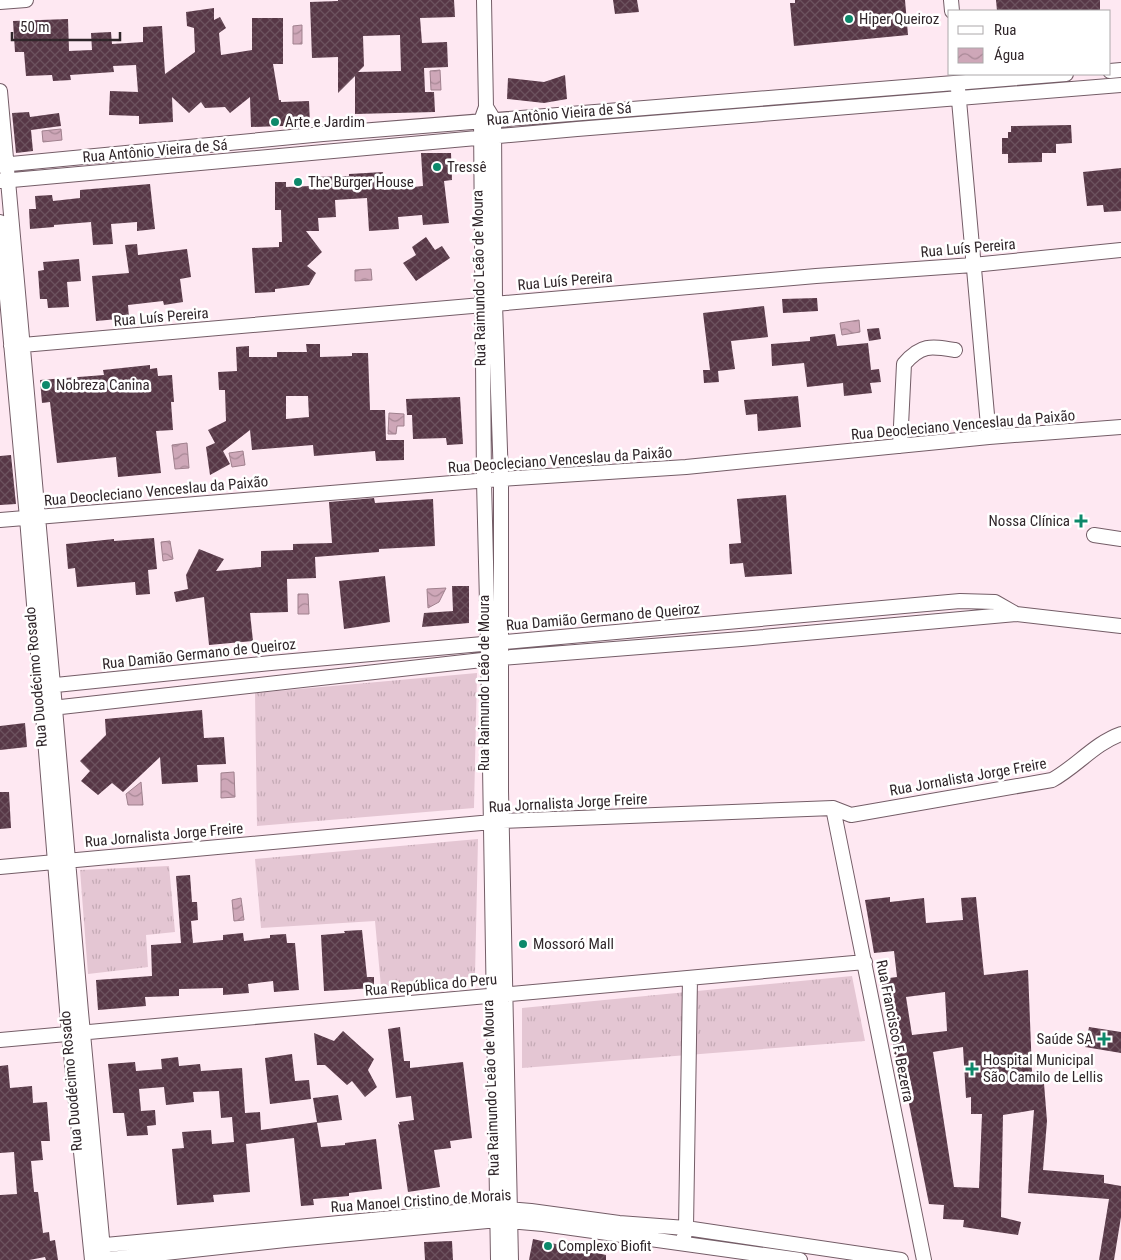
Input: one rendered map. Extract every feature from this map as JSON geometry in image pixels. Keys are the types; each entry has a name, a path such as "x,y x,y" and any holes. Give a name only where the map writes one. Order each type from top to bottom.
{"street":[{"path":"0,2 26,0"},
{"path":"484,0 487,121"},
{"name":"Rua Antônio Vieira de Sá","path":"4,165 323,134 957,78 1039,75"},
{"path":"957,78 989,438"},
{"name":"Rua Antônio Vieira de Sá","path":"4,181 487,137 1121,84"},
{"name":"Rua Duodécimo Rosado","path":"0,91 4,181 17,346 76,1034 99,1255"},
{"name":"Rua Raimundo Leão de Moura","path":"487,121 490,304 500,479 494,643 499,995 504,1215 511,1260"},
{"name":"Rua Duodécimo Rosado","path":"0,222 17,346"},
{"name":"Rua Luís Pereira","path":"17,346 816,276 973,265 1121,250"},
{"name":"Rua Raimundo Leão de Moura","path":"490,304 484,481 494,643"},
{"path":"900,446 904,364 911,355 922,348 933,347 955,350"},
{"name":"Rua Deocleciano Venceslau da Paixão","path":"0,520 500,479 686,467 1121,427"},
{"path":"1094,535 1121,539"},
{"name":"Rua Damião Germano de Queiroz","path":"47,686 271,663 960,601 995,602 1016,614"},
{"name":"Rua Damião Germano de Queiroz","path":"49,709 494,659 1016,614 1121,626"},
{"path":"740,621 741,639"},
{"name":"Rua Jornalista Jorge Freire","path":"0,867 497,822 833,808 851,815 1052,780 1067,772 1111,737 1121,734"},
{"name":"Rua Francisco F. Bezerra","path":"833,808 924,1260"},
{"name":"Rua República do Peru","path":"0,1040 864,962"},
{"path":"683,1244 686,1228 690,978"},
{"name":"Rua Raimundo Leão de Moura","path":"498,1260 504,1215"},
{"name":"Rua Manoel Cristino de Morais","path":"504,1215 543,1224 800,1260"},
{"name":"Rua Manoel Cristino de Morais","path":"99,1255 504,1215 686,1228 890,1259"}],"green space":[{"path":"477,673 474,808 257,826 255,693"},
{"path":"478,839 475,976 381,987 375,921 261,928 255,859"},
{"path":"169,866 175,932 146,935 148,967 88,974 80,870"},
{"path":"852,976 865,1041 522,1068 522,1008"}],"water":[{"path":"302,25 302,44 293,44 293,26"},
{"path":"440,70 441,90 431,90 430,71"},
{"path":"61,129 62,140 43,142 42,131"},
{"path":"371,269 372,280 355,281 355,270"},
{"path":"859,320 860,332 842,335 840,323"},
{"path":"389,413 404,414 404,426 397,426 396,434 388,434"},
{"path":"187,443 189,468 175,469 172,445"},
{"path":"243,451 245,465 232,467 229,453"},
{"path":"170,541 173,559 163,561 161,542"},
{"path":"446,588 439,602 428,608 427,589"},
{"path":"298,594 308,594 309,614 298,614"},
{"path":"234,772 235,797 221,798 221,773"},
{"path":"141,782 143,805 128,805 126,794"},
{"path":"241,898 244,920 234,921 232,900"}],"building":[{"path":"454,0 455,17 420,18 422,43 447,42 448,67 424,68 425,92 434,92 435,112 355,114 355,76 338,93 338,57 312,58 310,2","holes":["400,35 401,71 358,72 364,66 363,36"]},
{"path":"613,0 637,0 639,12 615,14"},
{"name":"Hiper Queiroz","path":"795,0 905,0 908,35 794,46 790,3 795,3"},
{"path":"996,0 1100,0 1100,10 997,10"},
{"path":"214,8 214,20 220,17 226,28 219,33 221,55 252,50 252,18 283,18 283,64 273,64 279,100 281,102 309,101 310,125 251,127 250,97 230,113 225,107 205,108 201,102 189,113 172,97 173,122 139,124 139,116 109,115 110,91 138,92 136,65 113,66 114,72 70,75 71,80 53,81 52,75 26,76 24,52 15,52 13,21 68,19 69,51 92,50 91,33 111,32 112,44 143,42 143,27 162,26 165,74 195,52 194,28 187,26 186,12"},
{"path":"565,75 567,99 544,103 507,99 508,78 544,82"},
{"path":"29,112 30,117 59,113 61,126 31,130 33,151 16,153 12,113"},
{"path":"1071,125 1072,143 1056,144 1056,153 1042,153 1042,162 1008,163 1008,154 1002,154 1002,138 1008,138 1011,126"},
{"path":"421,153 451,153 452,180 444,181 449,223 423,225 422,215 398,217 399,229 369,231 367,198 335,200 336,217 318,218 319,231 306,231 322,252 307,266 316,273 309,285 275,289 275,292 255,293 252,248 279,247 279,242 282,242 281,210 275,210 275,182 286,182 286,187 310,186 310,177 349,176 349,174 383,172 384,190 423,186"},
{"path":"1121,168 1121,211 1104,212 1103,205 1087,206 1083,172"},
{"path":"150,184 155,229 137,231 137,222 111,224 113,244 93,245 91,222 30,229 29,209 36,209 35,196 52,195 53,201 80,198 80,190"},
{"path":"426,237 435,250 442,246 450,258 416,281 403,263 416,255 412,247"},
{"path":"137,244 138,255 187,249 191,277 180,279 183,302 164,305 163,301 128,305 129,318 96,321 92,276 129,273 125,245"},
{"path":"79,259 81,281 67,282 69,307 48,308 47,299 40,299 38,271 44,270 43,262"},
{"path":"817,298 818,311 783,313 782,299"},
{"path":"764,306 768,337 731,341 735,369 718,371 719,382 704,383 703,370 710,370 703,313"},
{"path":"879,328 881,339 869,341 867,329"},
{"path":"835,334 837,346 868,343 871,370 879,369 881,382 870,383 872,393 844,396 843,383 807,387 804,363 772,366 771,344 810,341 810,337"},
{"path":"306,344 320,344 320,357 352,356 352,353 368,353 370,410 385,410 386,440 404,440 404,460 376,461 375,451 314,456 313,445 252,450 250,430 223,451 230,464 210,475 206,447 215,443 208,430 226,421 225,390 219,390 218,372 237,371 236,347 249,346 249,357 277,357 277,352 307,352","holes":["286,396 308,396 309,417 286,419"]},
{"path":"150,365 150,369 157,368 158,376 172,375 174,402 171,402 173,430 156,431 161,473 118,477 116,457 57,463 50,402 42,403 40,380 104,375 103,370"},
{"path":"798,396 801,427 758,431 757,414 746,415 744,400"},
{"path":"460,397 463,444 447,445 446,438 413,439 412,415 407,415 406,399"},
{"path":"11,455 16,504 0,505 0,456"},
{"path":"786,495 792,574 745,577 743,563 730,564 729,544 741,543 737,499"},
{"path":"374,498 375,503 433,499 435,546 379,549 379,552 315,557 316,578 287,579 288,612 250,613 253,641 209,645 204,597 176,602 174,592 188,589 186,575 199,549 224,559 216,571 261,567 261,551 293,550 293,544 332,543 329,502"},
{"path":"154,538 157,569 148,570 150,594 136,595 135,582 77,587 75,568 68,569 66,544 114,539 114,541"},
{"path":"385,576 390,622 344,629 339,581"},
{"path":"452,586 469,586 469,623 422,627 424,613 453,611"},
{"path":"202,710 204,738 224,737 226,764 197,765 198,782 162,784 160,757 123,792 112,783 98,795 81,781 90,771 80,761 106,735 105,719"},
{"path":"25,723 27,747 0,750 0,726"},
{"path":"0,792 9,792 11,828 0,829"},
{"path":"190,875 192,902 197,902 198,920 191,921 193,943 223,940 223,935 243,933 244,941 270,938 270,935 286,934 287,943 295,943 299,990 274,992 273,981 248,984 249,993 223,995 223,988 179,989 179,996 145,997 146,1006 98,1010 96,980 152,976 151,945 181,943 176,876"},
{"path":"890,897 890,902 924,898 926,923 963,920 961,898 976,897 984,975 1028,970 1032,1072 1043,1071 1047,1121 1043,1170 1104,1175 1104,1183 1121,1186 1121,1217 1114,1260 1099,1260 1109,1199 1028,1193 1034,1110 1003,1115 1001,1217 1021,1222 1018,1235 963,1227 964,1220 943,1219 944,1205 929,1204 908,1099 914,1097 905,1056 896,1058 881,979 897,977 894,951 874,953 865,900","holes":["945,992 947,1031 912,1035 906,997","963,1047 966,1098 971,1097 971,1114 982,1114 979,1188 954,1187 933,1052"]},
{"path":"362,930 367,977 374,977 374,988 324,991 321,935"},
{"path":"400,1027 404,1061 410,1061 410,1068 463,1062 472,1138 450,1141 451,1148 434,1150 440,1187 408,1192 398,1124 400,1125 399,1122 414,1120 411,1096 396,1098 388,1029"},
{"name":"Saúde SA","path":"1089,1027 1121,1032 1121,1053 1085,1047"},
{"path":"343,1031 374,1059 368,1070 377,1087 365,1097 352,1081 347,1085 325,1065 317,1065 314,1033 334,1041"},
{"path":"292,1054 295,1081 309,1080 311,1099 270,1104 265,1058"},
{"path":"178,1057 179,1066 200,1064 201,1071 242,1068 245,1113 260,1112 261,1130 317,1122 313,1098 338,1095 342,1120 317,1123 321,1147 376,1139 382,1189 349,1193 349,1196 313,1199 314,1205 301,1206 294,1138 246,1144 250,1192 213,1195 214,1202 177,1205 172,1149 184,1148 182,1132 211,1130 212,1144 234,1142 232,1117 221,1118 219,1091 193,1092 194,1102 166,1105 164,1087 139,1089 141,1111 155,1110 156,1125 147,1126 148,1135 127,1136 124,1113 113,1113 108,1064 135,1062 136,1071 162,1069 161,1059"},
{"path":"8,1065 10,1088 32,1086 33,1103 47,1102 50,1141 41,1141 43,1160 31,1161 34,1192 38,1192 43,1233 49,1232 50,1241 55,1240 58,1260 46,1260 45,1257 29,1260 0,1260 0,1195 17,1194 14,1152 0,1153 0,1066"},
{"name":"Complexo Biofit","path":"533,1239 606,1255 606,1260 529,1260"},
{"path":"452,1241 453,1260 425,1260 424,1242"}],"place":[{"name":"Hiper Queiroz","path":"849,19"},
{"name":"Arte e Jardim","path":"275,122"},
{"name":"Tressê","path":"437,167"},
{"name":"The Burger House","path":"298,182"},
{"name":"Nobreza Canina","path":"46,385"},
{"name":"Nossa Clínica","path":"1081,521"},
{"name":"Mossoró Mall","path":"523,944"},
{"name":"Saúde SA","path":"1104,1039"},
{"name":"Hospital Municipal São Camilo de Lellis","path":"972,1069"},
{"name":"Complexo Biofit","path":"548,1246"}]}
